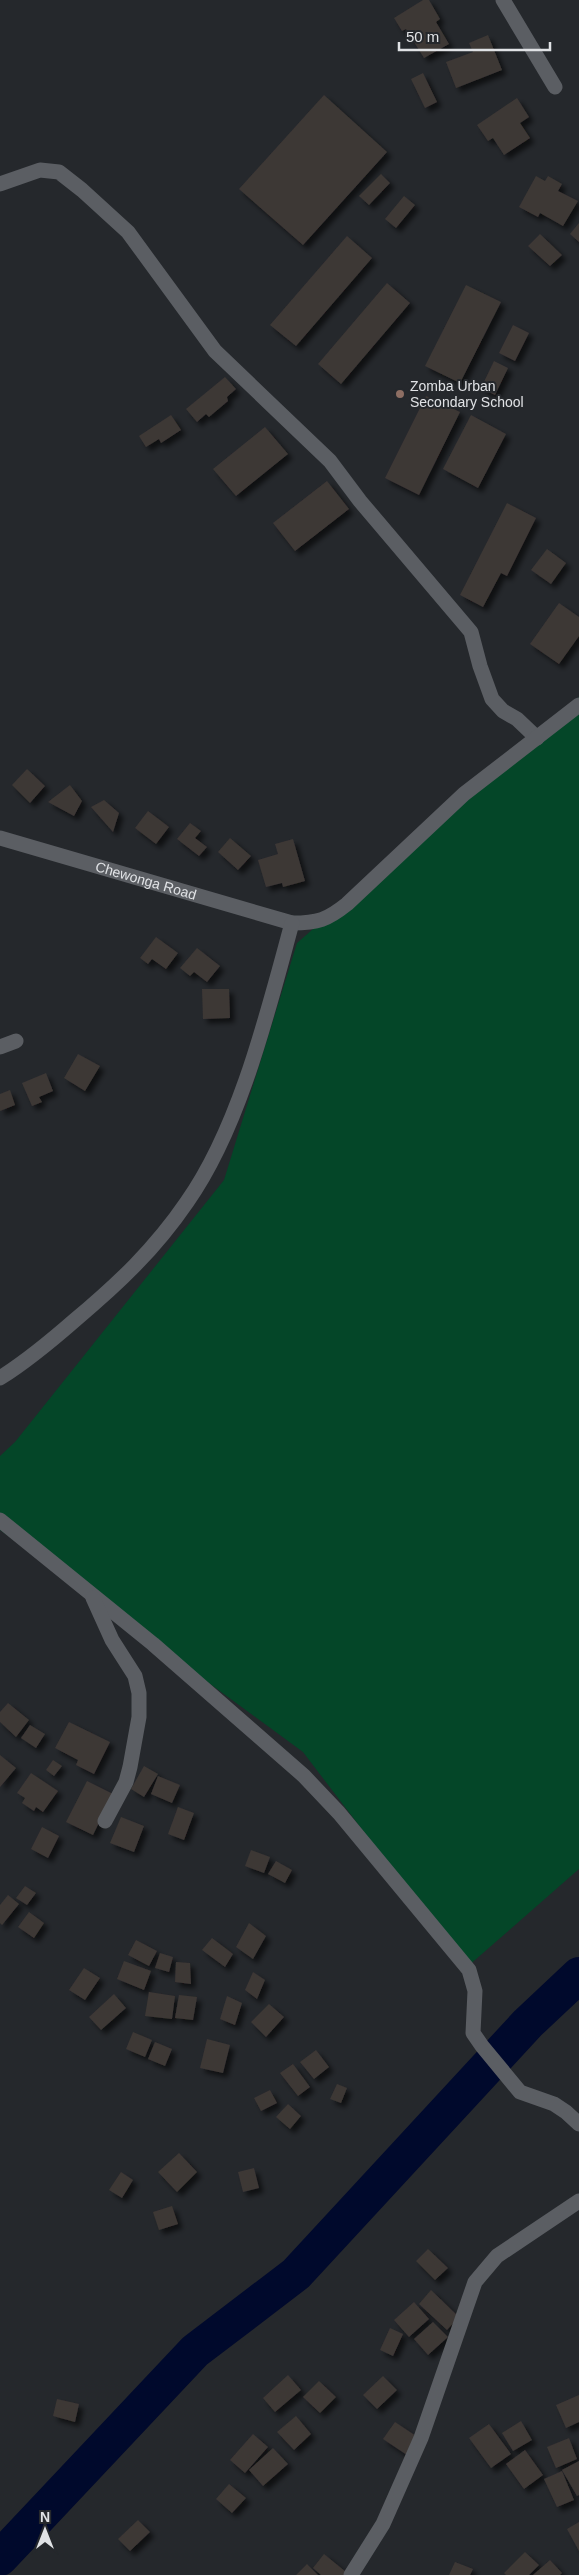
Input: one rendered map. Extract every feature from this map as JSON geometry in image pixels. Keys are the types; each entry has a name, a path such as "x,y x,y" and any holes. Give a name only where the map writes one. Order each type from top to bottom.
{"street":[{"path":"502,0 556,87"},
{"path":"0,184 40,170 59,172 82,190 128,232 215,351 330,461 471,632 492,699 503,711 537,738"},
{"path":"0,1378 38,1352 113,1289 149,1251 188,1201 221,1140 242,1087 262,1028 292,923 322,921 340,910 464,794 579,705"},
{"name":"Chewonga Road","path":"0,838 292,923"},
{"path":"0,1047 16,1041"},
{"path":"0,1520 153,1644 297,1770 339,1813 469,1970 475,1991 473,2033 482,2046 520,2092 554,2104 579,2124"},
{"path":"91,1594 112,1640 135,1676 139,1693 137,1729 130,1767 126,1782 105,1821"},
{"path":"351,2575 383,2524 417,2447 475,2282 497,2256 579,2201"}],"green space":[{"path":"579,697 579,1869 467,1967 303,1752 0,1530 0,1456 15,1442 224,1180 297,943"}],"building":[{"path":"423,0 429,0 440,19 436,22 449,44 424,58 406,29 402,31 394,18"},
{"path":"488,35 502,70 456,88 446,62 473,52 469,43"},
{"path":"423,73 437,102 425,108 411,79"},
{"path":"324,95 387,152 303,245 239,189"},
{"path":"517,98 529,117 520,123 530,138 504,155 493,138 488,141 477,125"},
{"path":"381,174 390,183 369,205 359,196"},
{"path":"536,176 545,181 548,176 562,184 558,191 578,201 563,226 540,213 538,217 519,207"},
{"path":"404,196 415,205 396,228 385,219"},
{"path":"579,223 579,242 570,234"},
{"path":"540,234 562,255 550,266 528,246"},
{"path":"347,236 372,258 296,346 270,325"},
{"path":"387,283 410,303 341,384 318,364"},
{"path":"466,285 501,302 460,383 425,366"},
{"path":"513,325 529,333 515,361 499,353"},
{"path":"494,361 508,368 495,395 481,388"},
{"path":"225,377 236,389 227,397 228,401 209,417 206,414 197,422 186,409"},
{"path":"426,396 460,412 419,495 385,478"},
{"path":"171,415 181,430 161,443 159,439 146,447 139,436"},
{"path":"471,415 506,434 478,488 443,469"},
{"path":"265,427 288,454 236,496 213,469"},
{"path":"327,481 349,509 295,551 273,523"},
{"path":"507,503 536,518 507,576 501,573 483,607 460,595"},
{"path":"547,549 566,563 551,584 531,570"},
{"path":"559,603 579,617 579,636 559,664 530,644"},
{"path":"27,769 45,786 30,803 12,785"},
{"path":"70,785 82,801 74,816 48,802"},
{"path":"104,800 119,813 113,832 91,807"},
{"path":"148,811 169,827 156,844 135,828"},
{"path":"190,823 201,831 195,838 207,847 199,856 177,839"},
{"path":"230,838 251,856 238,870 218,852"},
{"path":"293,839 305,881 283,887 282,883 266,887 258,860 278,854 275,844"},
{"path":"156,937 178,953 166,969 152,959 148,964 140,958"},
{"path":"197,948 220,966 207,982 194,972 190,976 180,968"},
{"path":"202,989 229,989 230,1018 203,1019"},
{"path":"78,1054 100,1066 85,1091 64,1078"},
{"path":"46,1073 53,1091 39,1097 42,1102 32,1106 22,1083"},
{"path":"10,1090 15,1105 0,1111 0,1094"},
{"path":"8,1703 29,1720 16,1737 0,1722 0,1712"},
{"path":"69,1722 110,1742 94,1774 76,1765 78,1760 55,1748"},
{"path":"30,1725 45,1734 36,1748 21,1738"},
{"path":"0,1755 16,1768 0,1787"},
{"path":"53,1760 62,1766 54,1776 46,1770"},
{"path":"144,1766 158,1774 144,1797 131,1789"},
{"path":"31,1773 58,1791 43,1812 36,1807 34,1811 22,1803 25,1798 17,1793"},
{"path":"158,1776 180,1785 172,1803 151,1794"},
{"path":"87,1781 113,1794 93,1835 66,1822"},
{"path":"178,1807 194,1813 184,1840 168,1834"},
{"path":"121,1817 144,1826 134,1852 110,1843"},
{"path":"42,1827 59,1836 48,1858 31,1849"},
{"path":"251,1850 270,1857 264,1873 245,1866"},
{"path":"276,1861 292,1870 285,1883 268,1874"},
{"path":"25,1886 36,1893 27,1905 16,1898"},
{"path":"8,1895 19,1904 2,1925 0,1923 0,1905"},
{"path":"29,1912 44,1923 34,1938 18,1927"},
{"path":"249,1923 266,1936 253,1959 236,1947"},
{"path":"212,1938 233,1954 225,1967 202,1950"},
{"path":"136,1940 157,1951 149,1966 128,1955"},
{"path":"160,1953 173,1957 169,1972 155,1968"},
{"path":"124,1961 151,1971 144,1990 117,1979"},
{"path":"176,1962 190,1963 191,1984 175,1982"},
{"path":"84,1968 100,1978 85,2000 69,1990"},
{"path":"253,1972 265,1980 257,1999 245,1990"},
{"path":"149,1992 175,1996 172,2019 145,2016"},
{"path":"114,1994 126,2008 101,2030 89,2017"},
{"path":"179,1995 197,1997 193,2020 175,2018"},
{"path":"227,1996 242,2003 235,2025 220,2019"},
{"path":"269,2004 284,2017 266,2037 251,2022"},
{"path":"133,2032 152,2040 145,2057 126,2049"},
{"path":"207,2039 230,2045 223,2073 200,2068"},
{"path":"155,2042 172,2049 165,2066 148,2059"},
{"path":"316,2050 329,2067 314,2079 300,2062"},
{"path":"293,2064 310,2087 298,2096 280,2073"},
{"path":"337,2084 347,2088 341,2103 330,2099"},
{"path":"270,2090 277,2103 261,2111 254,2098"},
{"path":"288,2104 301,2116 290,2129 276,2117"},
{"path":"179,2153 197,2172 177,2192 158,2172"},
{"path":"254,2168 259,2188 243,2192 238,2172"},
{"path":"121,2172 133,2180 122,2198 109,2190"},
{"path":"172,2206 178,2224 159,2230 153,2212"},
{"path":"428,2249 448,2268 435,2280 416,2261"},
{"path":"431,2290 459,2317 447,2330 419,2304"},
{"path":"414,2302 429,2319 409,2337 394,2320"},
{"path":"433,2322 448,2337 428,2355 414,2339"},
{"path":"390,2328 403,2334 393,2356 380,2350"},
{"path":"288,2375 301,2390 275,2412 263,2398"},
{"path":"383,2376 397,2390 377,2409 363,2395"},
{"path":"319,2381 336,2397 320,2413 303,2397"},
{"path":"579,2395 579,2422 566,2428 556,2405"},
{"path":"57,2399 79,2404 75,2422 53,2416"},
{"path":"296,2416 311,2434 294,2450 277,2432"},
{"path":"521,2421 532,2440 513,2451 502,2433"},
{"path":"395,2422 419,2438 407,2455 383,2439"},
{"path":"489,2424 511,2454 491,2468 469,2438"},
{"path":"253,2434 268,2447 245,2473 230,2460"},
{"path":"569,2438 577,2459 556,2468 547,2447"},
{"path":"273,2448 288,2464 263,2486 249,2470"},
{"path":"525,2450 543,2475 524,2489 506,2464"},
{"path":"579,2461 579,2495 577,2496 562,2470"},
{"path":"562,2471 574,2500 557,2507 544,2479"},
{"path":"229,2484 246,2498 232,2513 216,2499"},
{"path":"138,2520 150,2532 130,2551 118,2539"},
{"path":"579,2522 579,2551 567,2529"},
{"path":"525,2552 539,2565 529,2575 506,2575 504,2573"},
{"path":"324,2554 346,2572 344,2575 321,2575 313,2568"},
{"path":"550,2560 562,2573 560,2575 533,2575"},
{"path":"455,2562 473,2569 470,2575 449,2575"},
{"path":"307,2564 318,2575 296,2575"}],"waterway":[{"path":"0,2558 195,2351 296,2274 528,2023 579,1975"}],"place":[{"name":"Zomba Urban Secondary School","path":"400,394"}]}
